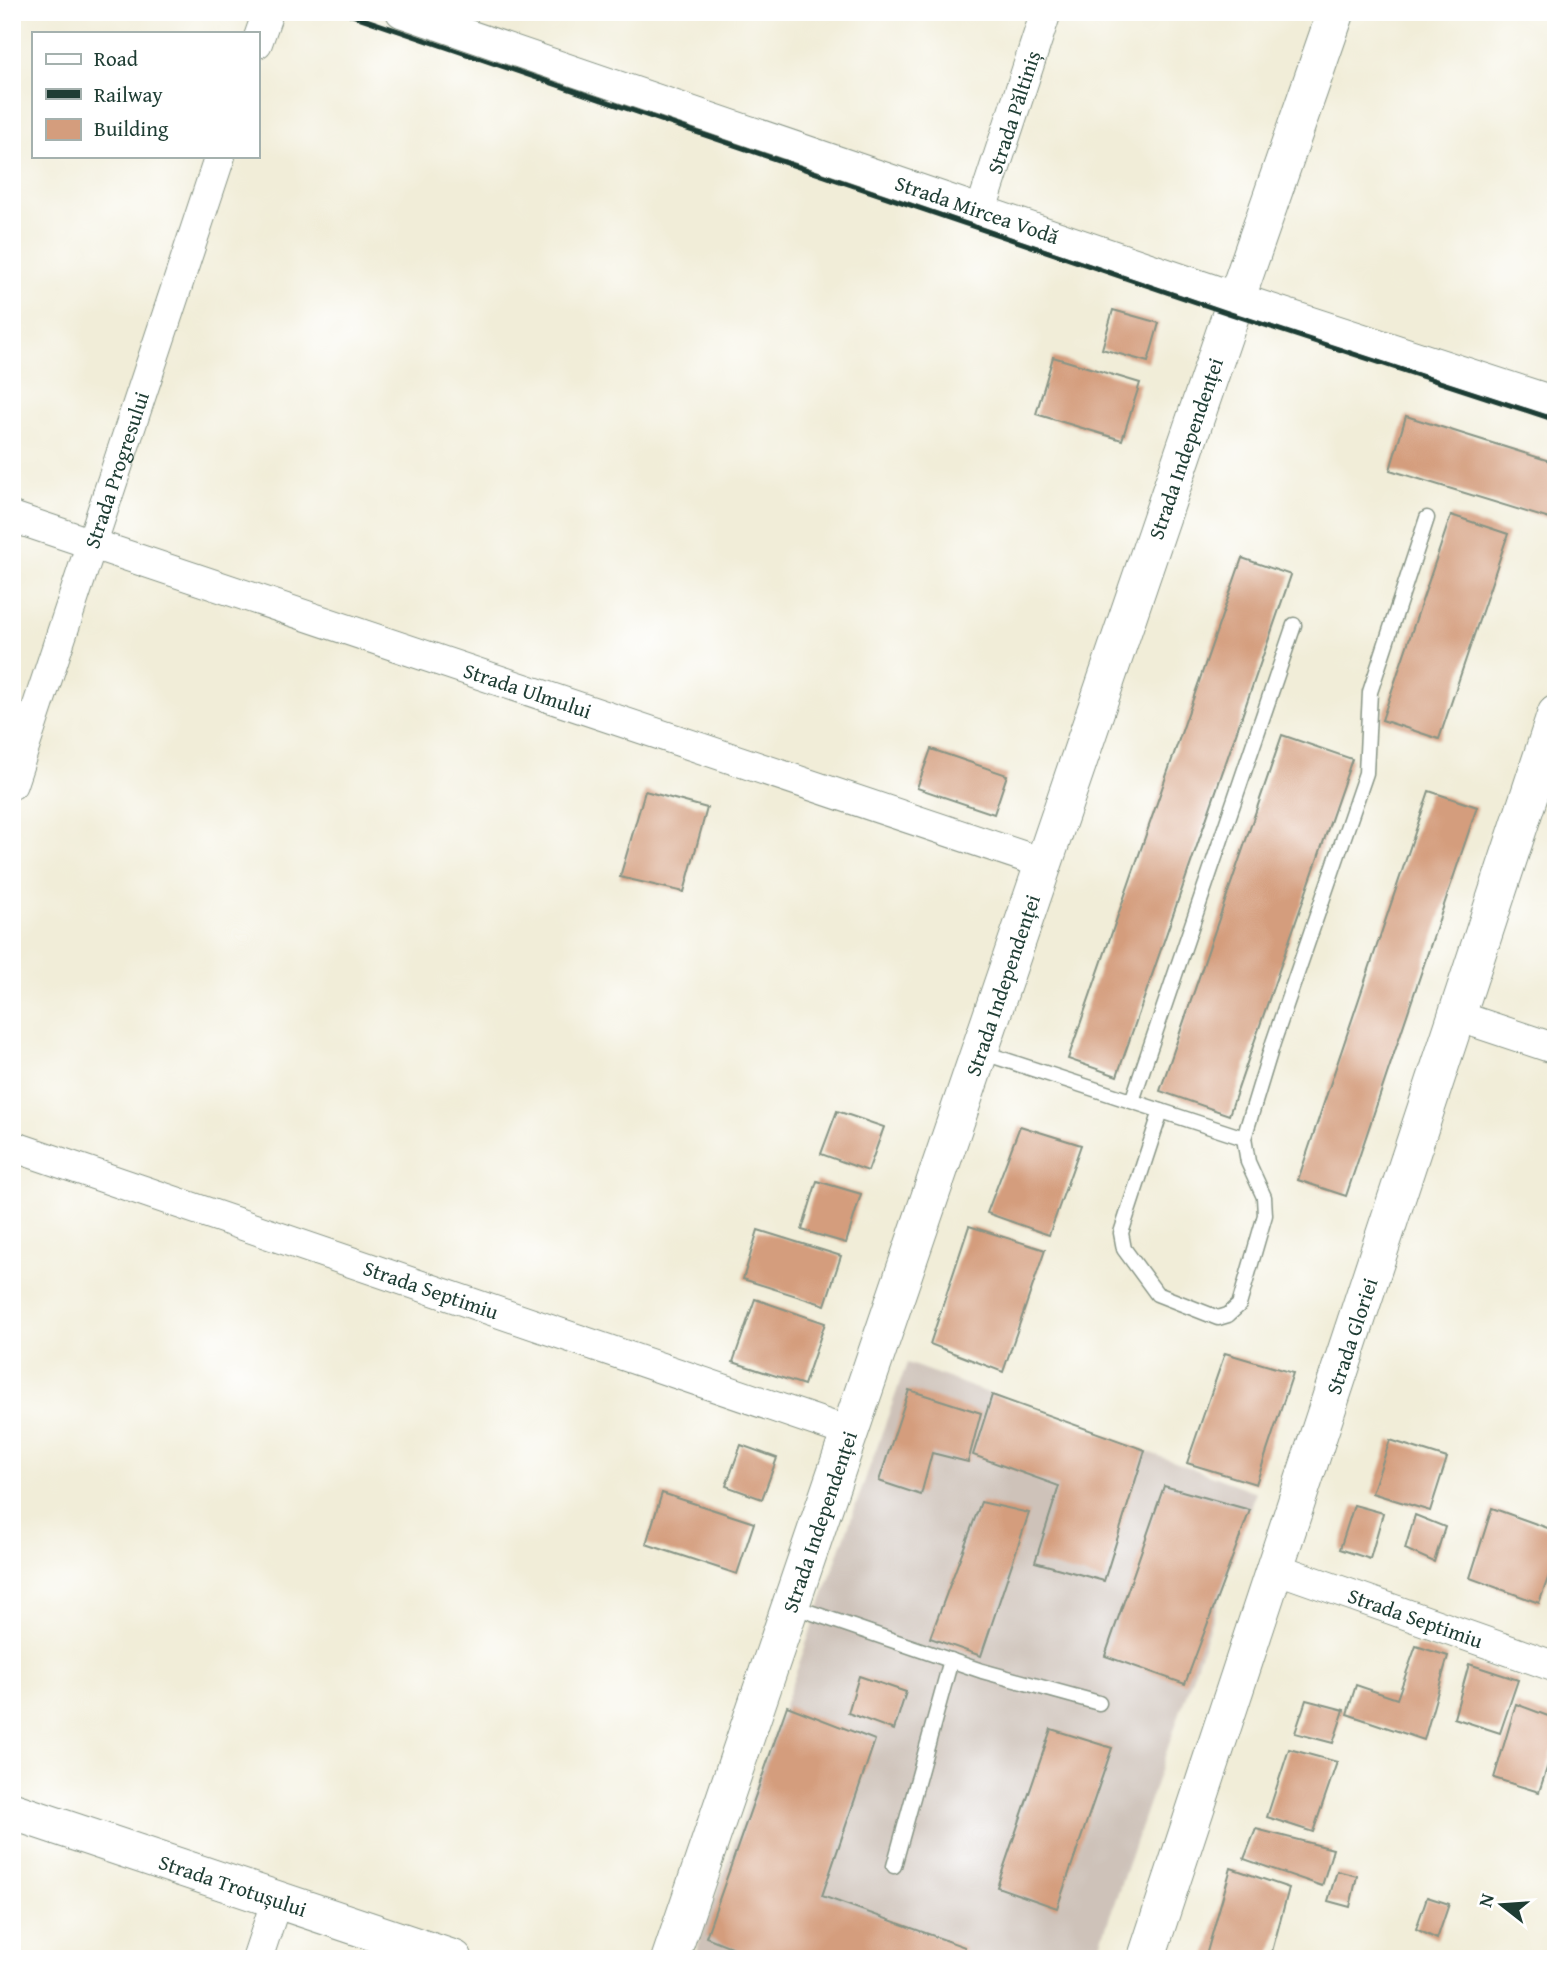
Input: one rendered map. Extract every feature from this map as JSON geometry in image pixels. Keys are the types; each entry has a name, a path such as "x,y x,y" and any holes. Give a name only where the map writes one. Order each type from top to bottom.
{"street":[{"path":"259,37 268,12"},
{"name":"Strada Mircea Vodă","path":"401,12 1237,298 1556,402"},
{"name":"Strada Păltiniș","path":"981,210 1046,12"},
{"name":"Strada Independenței","path":"670,1959 1336,12"},
{"name":"Strada Progresului","path":"12,784 219,158"},
{"name":"Strada Ulmului","path":"12,517 1043,863"},
{"name":"Strada Gloriei","path":"1146,1959 1556,713"},
{"path":"1457,1016 1556,1049"},
{"name":"Strada Septimiu","path":"12,1146 851,1433"},
{"name":"Strada Septimiu","path":"1275,1568 1556,1667"},
{"name":"Strada Trotușului","path":"12,1811 454,1959"},
{"path":"257,1959 277,1899"}],"lane":[{"path":"1161,1111 1121,1233 1124,1249 1157,1294 1218,1318 1228,1315 1239,1305 1265,1216 1264,1197 1248,1162 1244,1138 1273,1043 1366,773 1370,692 1427,518"},
{"path":"1132,1101 1294,625"},
{"path":"980,1052 1244,1138"},
{"path":"791,1606 951,1660 1099,1703"},
{"path":"894,1866 951,1660"}],"shaded area":[{"path":"907,1363 1256,1492 1095,1959 693,1959"}],"building":[{"path":"1113,310 1159,323 1148,362 1102,349"},
{"path":"1053,357 1140,383 1122,440 1036,414"},
{"path":"1406,416 1556,463 1556,521 1390,470"},
{"path":"1451,515 1508,534 1439,739 1382,720"},
{"path":"1242,558 1291,575 1117,1076 1068,1059"},
{"path":"1282,735 1352,759 1229,1115 1160,1091"},
{"path":"931,749 1007,775 994,814 917,788"},
{"path":"645,791 707,808 684,892 620,877"},
{"path":"1429,791 1477,807 1346,1196 1298,1180"},
{"path":"837,1111 884,1127 868,1171 821,1154"},
{"path":"1020,1126 1081,1145 1049,1235 987,1213"},
{"path":"817,1181 861,1194 846,1243 802,1230"},
{"path":"969,1226 1045,1250 1003,1372 930,1344"},
{"path":"758,1230 841,1256 825,1305 743,1279"},
{"path":"755,1299 825,1323 804,1385 733,1362"},
{"path":"1225,1353 1293,1373 1256,1484 1187,1463"},
{"path":"909,1390 981,1413 968,1462 932,1453 921,1495 879,1481"},
{"path":"992,1395 1145,1450 1104,1581 1035,1562 1059,1486 973,1455"},
{"path":"1390,1440 1447,1458 1430,1511 1372,1493"},
{"path":"741,1445 777,1458 762,1499 726,1486"},
{"path":"1164,1486 1250,1510 1185,1684 1105,1656"},
{"path":"662,1493 754,1523 737,1574 646,1544"},
{"path":"981,1502 1029,1513 981,1656 930,1638"},
{"path":"1354,1505 1383,1513 1370,1559 1340,1549"},
{"path":"1492,1508 1556,1531 1556,1556 1539,1603 1470,1578"},
{"path":"1415,1515 1445,1527 1434,1562 1405,1549"},
{"path":"1416,1646 1448,1656 1424,1740 1347,1714 1356,1685 1397,1699"},
{"path":"1469,1664 1518,1680 1500,1733 1454,1718"},
{"path":"859,1676 906,1692 894,1730 848,1713"},
{"path":"1306,1700 1344,1710 1333,1743 1295,1733"},
{"path":"1516,1704 1556,1719 1556,1741 1539,1792 1494,1778"},
{"path":"787,1706 875,1740 822,1896 965,1947 961,1959 761,1959 706,1937"},
{"path":"1051,1729 1112,1748 1057,1908 997,1887"},
{"path":"1289,1749 1337,1762 1313,1832 1267,1817"},
{"path":"1256,1829 1333,1849 1322,1886 1244,1859"},
{"path":"1231,1868 1289,1888 1270,1959 1205,1959"},
{"path":"1337,1871 1357,1876 1350,1907 1328,1901"},
{"path":"1427,1897 1449,1904 1437,1939 1416,1929"}],"railway":[{"path":"343,12 1231,314 1556,420"}]}
